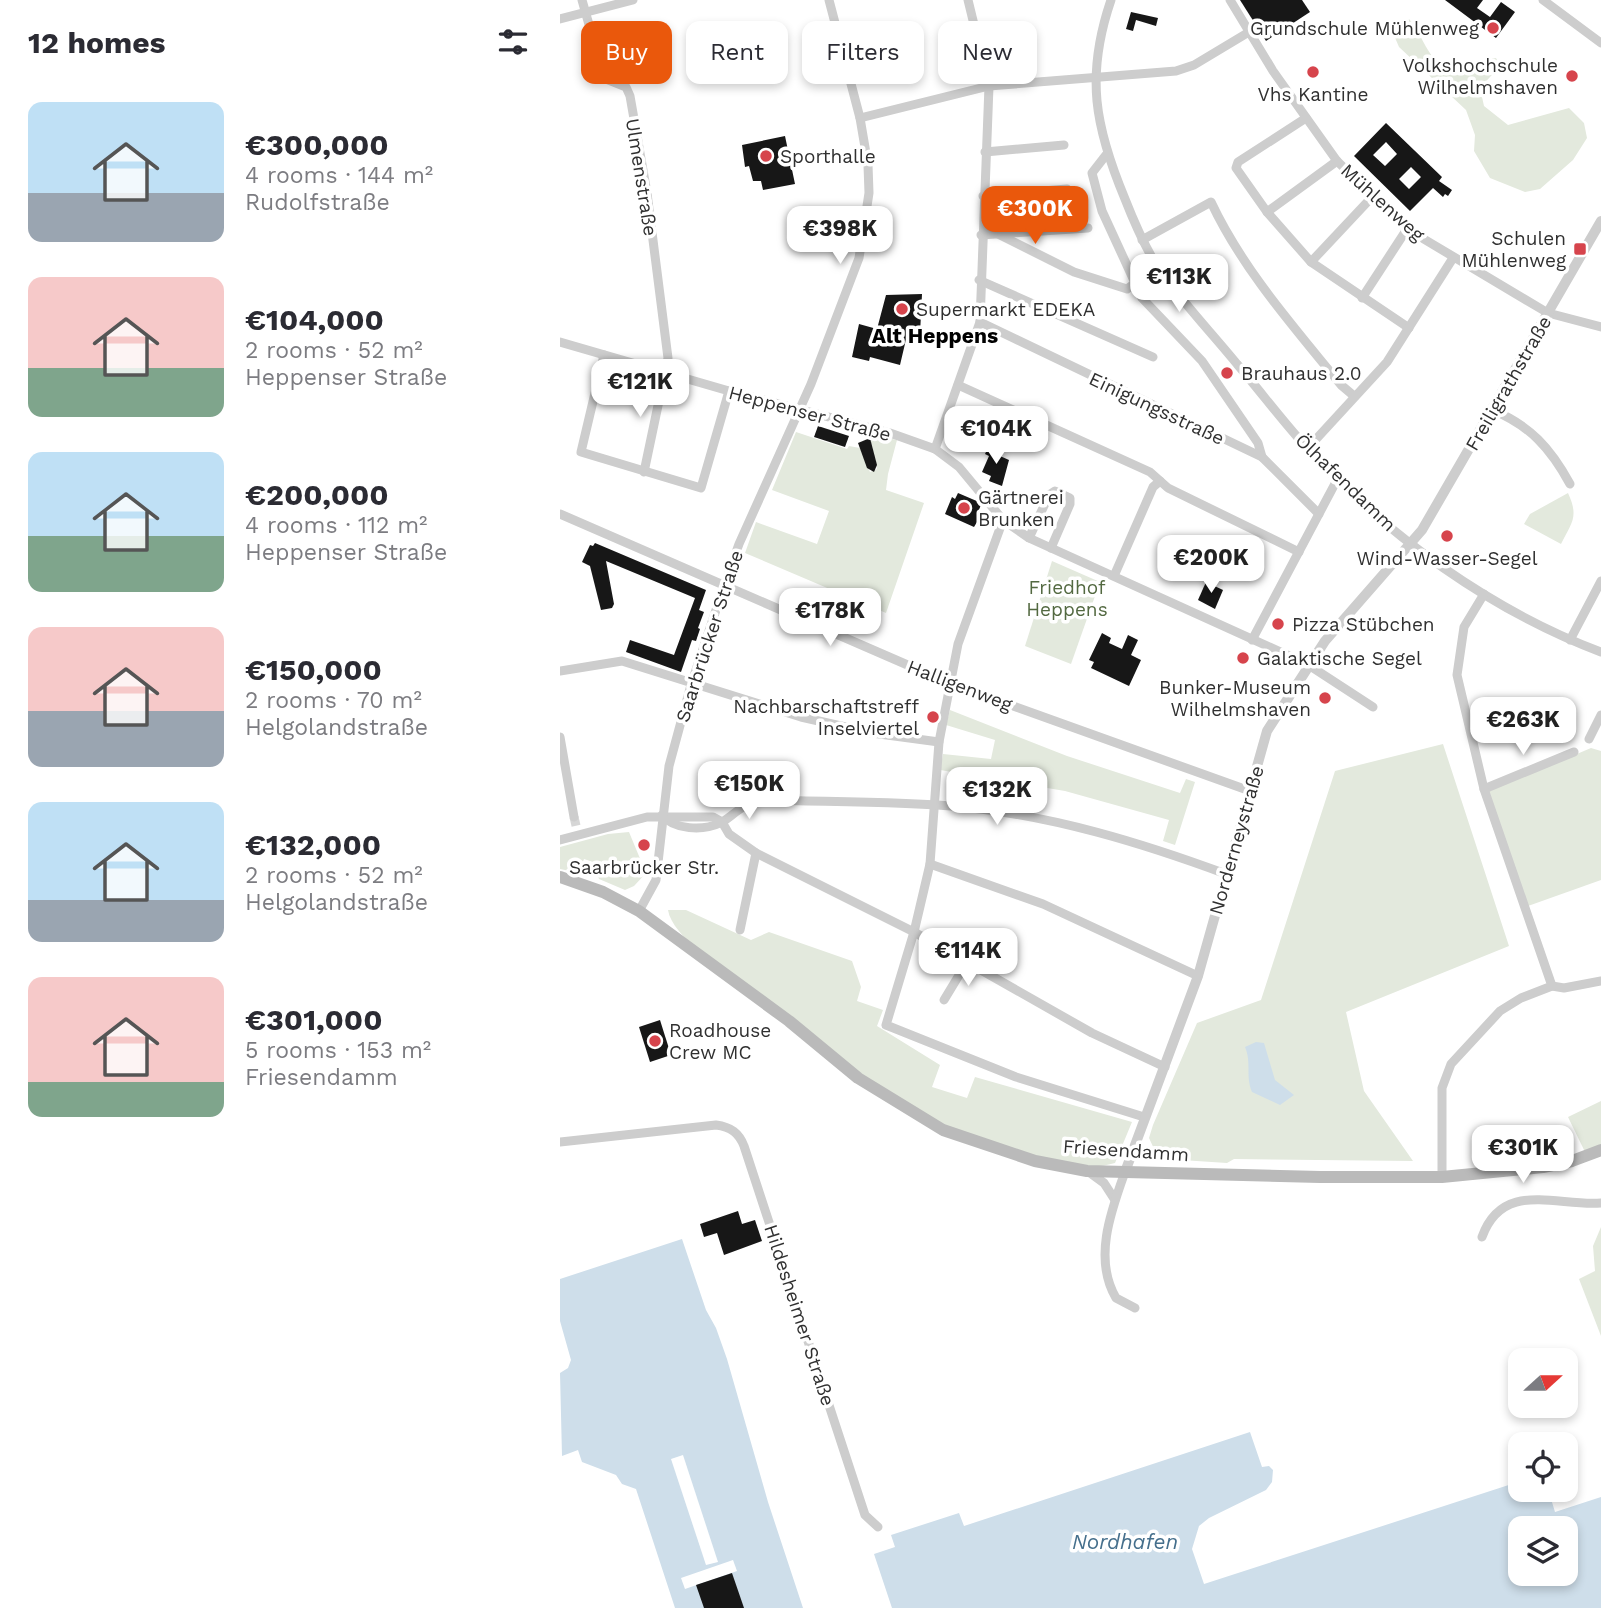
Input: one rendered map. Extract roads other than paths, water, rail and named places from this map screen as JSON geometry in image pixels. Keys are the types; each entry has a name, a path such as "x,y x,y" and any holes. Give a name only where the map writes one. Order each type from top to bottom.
{"main road":[{"name":"Friesendamm","path":"560,877 603,892 639,911 789,1021 858,1078 943,1130 1035,1161 1087,1171 1442,1177 1543,1167 1572,1161 1601,1150"}],"street":[{"name":"Ulmenstraße","path":"582,0 603,74 606,79 626,87 630,96 647,192 668,358 644,472"},
{"path":"560,19 633,0"},
{"name":"Saarbrücker Straße","path":"639,911 656,880 669,766 691,685 723,586 798,408 811,384 859,258 869,193 868,165 860,118 829,0"},
{"path":"935,449 979,322 989,86 968,0"},
{"name":"Ölhafendamm","path":"1111,0 1101,32 1095,78 1100,130 1106,155 1142,240 1158,267 1307,449 1412,543 1484,594 1570,640 1601,652"},
{"name":"Mühlenweg","path":"1230,0 1337,161 1407,229 1548,313 1601,327"},
{"path":"1543,0 1601,43"},
{"path":"860,118 989,86 1176,71 1194,65 1249,32"},
{"path":"1306,118 1238,162 1236,168 1267,212 1311,262 1409,328"},
{"path":"985,152 1064,145"},
{"path":"1106,155 1092,173 1102,211 1142,298 1202,361 1258,443 1262,457"},
{"path":"1267,212 1337,161"},
{"path":"983,196 1067,189"},
{"path":"1311,262 1372,197"},
{"path":"1142,240 1211,202 1228,238 1261,284 1341,385 1354,396"},
{"name":"Freiligrathstraße","path":"1412,543 1601,221"},
{"path":"981,234 1088,228"},
{"path":"1362,298 1407,229"},
{"path":"998,234 1074,272 1127,289 1158,267"},
{"path":"1307,449 1387,362 1453,258"},
{"path":"979,280 1153,357"},
{"name":"Einigungsstraße","path":"979,322 1262,457 1319,514"},
{"name":"Heppenser Straße","path":"560,342 729,391 890,433 935,449 959,467 1003,520 1029,538 1307,664 1373,707"},
{"path":"604,355 581,452 644,472 701,488 729,391"},
{"path":"958,385 1150,472 1168,488 1299,552"},
{"path":"1492,410 1531,430 1555,456 1570,484"},
{"path":"1252,640 1338,478"},
{"path":"1114,576 1153,487 1160,481"},
{"path":"1029,538 1049,495 1055,491 1063,494 1070,498 1070,504 1051,548"},
{"name":"Halligenweg","path":"560,514 949,682 1250,791"},
{"path":"1003,520 958,644 949,682 939,742 930,864 914,932 886,1025 1016,1077 1144,1117"},
{"name":"Norderneystraße","path":"1125,1172 1198,976 1268,731 1307,664 1345,617 1412,543"},
{"path":"1570,640 1601,580"},
{"path":"1484,594 1464,627 1457,675 1484,789 1552,986"},
{"path":"560,671 622,661 691,685 801,717 872,733 939,742"},
{"path":"1589,739 1601,715"},
{"path":"560,737 575,817"},
{"path":"1484,789 1574,752"},
{"path":"560,841 577,833 662,815 668,823 676,826 711,826 722,822 743,807 766,800 934,805 1005,813 1102,833 1226,874"},
{"path":"722,822 729,834 755,853 914,932 1093,1033 1166,1067"},
{"path":"740,930 755,853"},
{"path":"930,864 1043,904 1198,976"},
{"path":"944,1000 967,962"},
{"path":"1442,1177 1443,1088 1451,1064 1500,1011 1521,998 1552,986 1564,988 1601,981"},
{"name":"Hildesheimer Straße","path":"560,1142 703,1127 724,1126 737,1133 742,1140 865,1515 878,1527"},
{"path":"1087,1171 1104,1184 1115,1200"},
{"path":"1125,1172 1106,1237 1106,1265 1116,1298 1135,1308"},
{"path":"1482,1237 1500,1211 1518,1202 1537,1198 1601,1203"}],"water":[{"path":"1256,1042 1264,1043 1275,1080 1294,1095 1280,1105 1252,1092 1245,1047"},
{"path":"682,1239 706,1310 716,1328 727,1359 768,1502 803,1608 675,1608 636,1489 622,1484 616,1475 582,1462 578,1450 562,1456 560,1373 568,1368 571,1360 560,1321 560,1279"},
{"name":"Nordhafen","path":"1250,1432 1262,1467 1269,1466 1273,1470 1272,1482 1266,1490 1209,1518 1199,1526 1192,1549 1204,1584 1508,1485 1508,1502 1552,1502 1555,1512 1601,1497 1601,1608 892,1608 874,1554 895,1547 891,1535 959,1513 964,1526"}],"tunnel":[{"path":"574,817 577,830"}],"place":[{"name":"Grundschule Mühlenweg","path":"1493,28"},
{"name":"Vhs Kantine","path":"1313,72"},
{"name":"Volkshochschule Wilhelmshaven","path":"1572,76"},
{"name":"Sporthalle","path":"766,156"},
{"name":"Schulen Mühlenweg","path":"1580,249"},
{"name":"Supermarkt EDEKA","path":"902,309"},
{"name":"Brauhaus 2.0","path":"1227,373"},
{"name":"Gärtnerei Brunken","path":"964,508"},
{"name":"Wind-Wasser-Segel","path":"1447,536"},
{"name":"Pizza Stübchen","path":"1278,624"},
{"name":"Galaktische Segel","path":"1243,658"},
{"name":"Bunker-Museum Wilhelmshaven","path":"1325,698"},
{"name":"Nachbarschaftstreff Inselviertel","path":"933,717"},
{"name":"Saarbrücker Str.","path":"644,845"},
{"name":"Roadhouse Crew MC","path":"655,1041"}],"district":[{"name":"Alt Heppens","path":"935,336"}],"park label":[{"name":"Friedhof Heppens","path":"1067,598"}]}
